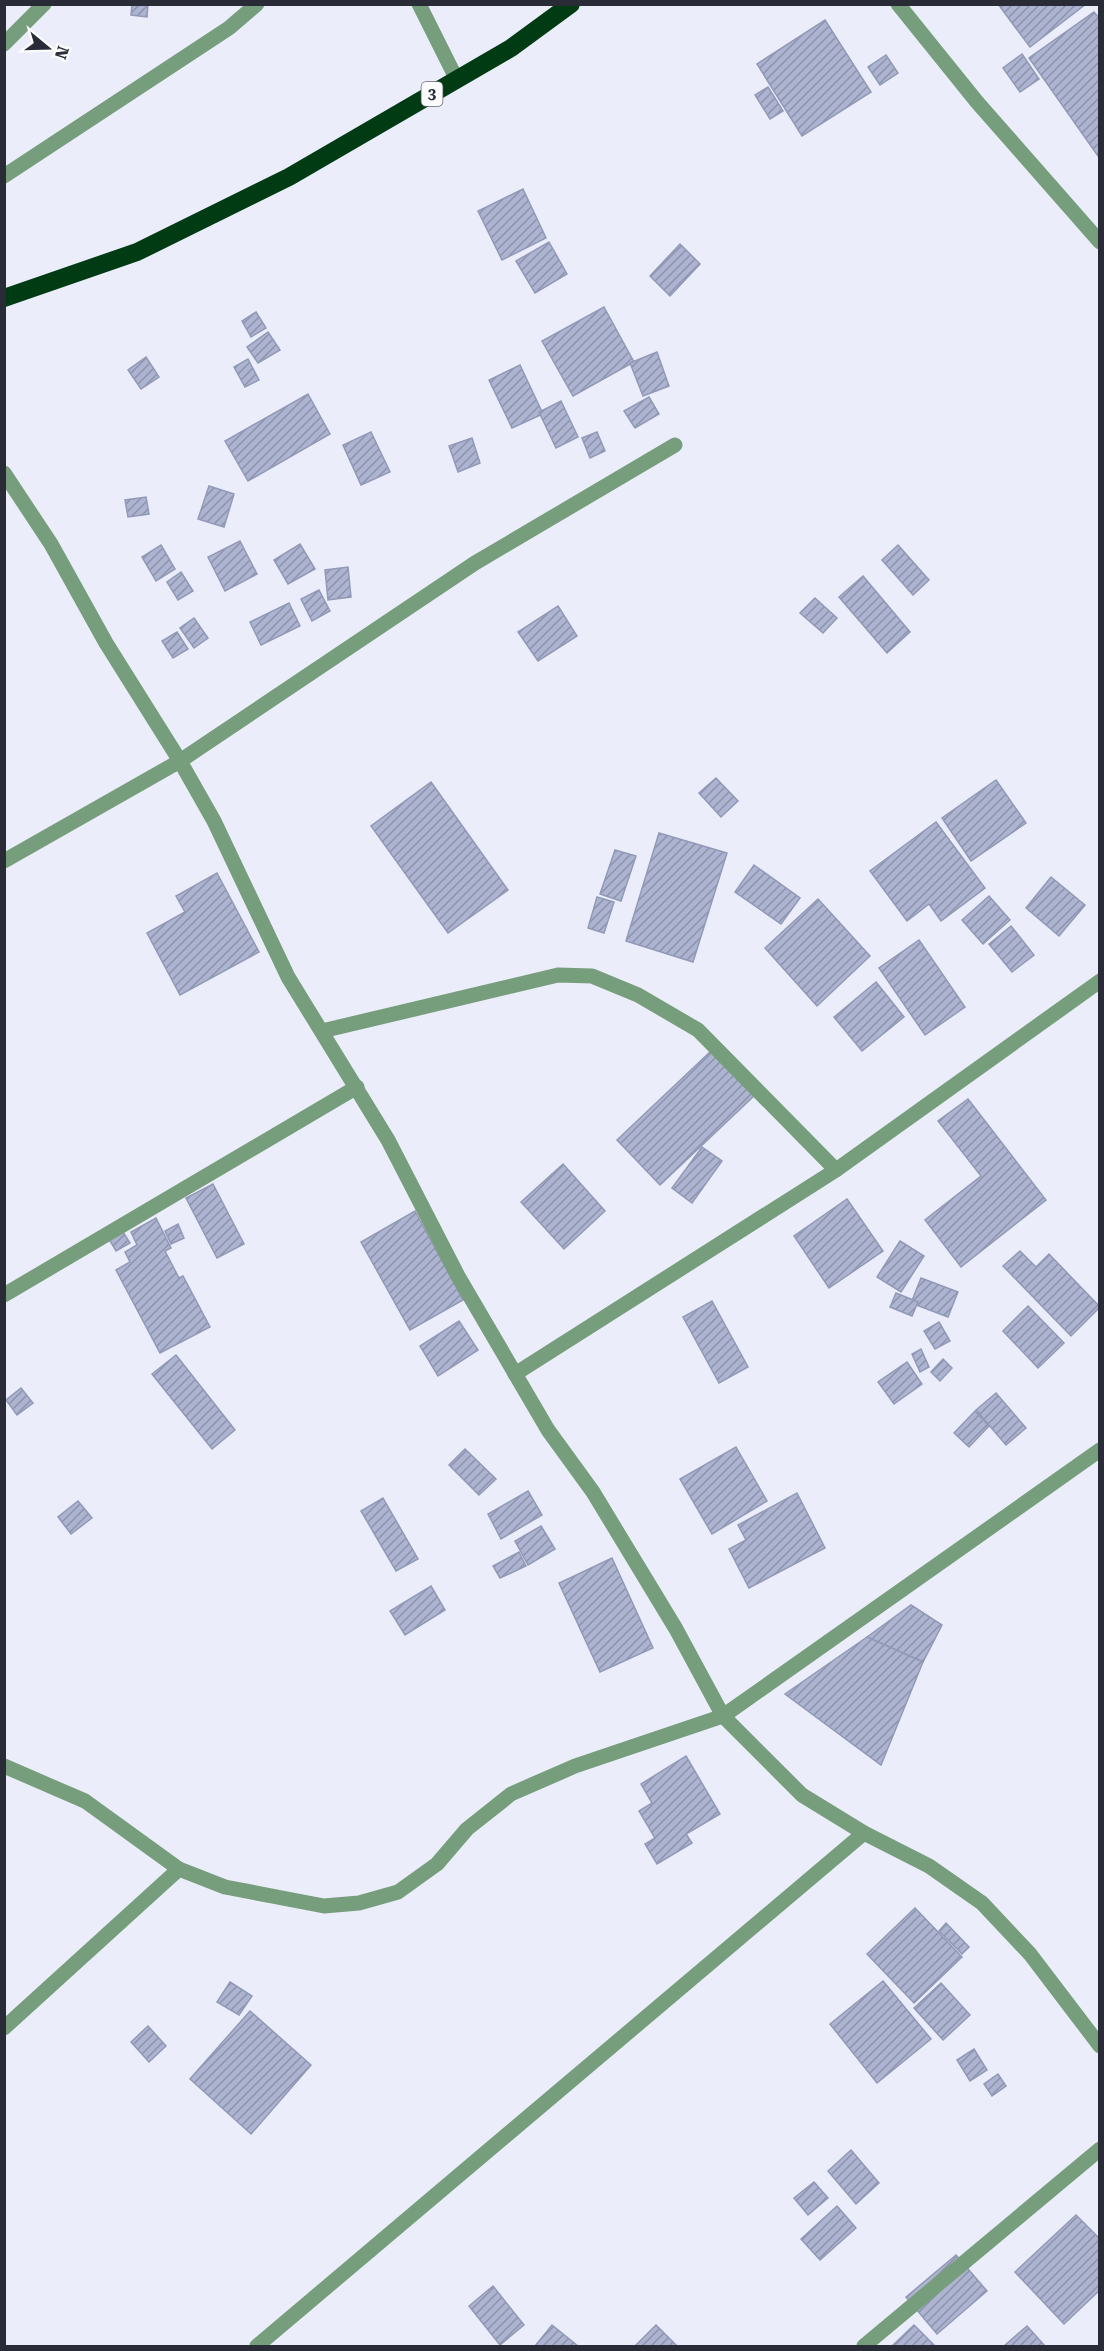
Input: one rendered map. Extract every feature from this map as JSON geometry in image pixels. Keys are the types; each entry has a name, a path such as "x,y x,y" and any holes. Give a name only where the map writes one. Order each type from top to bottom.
{"highway":[{"name":"3","path":"4,298 137,252 289,177 511,48 571,4"}],"street":[{"path":"4,44 44,4"},
{"path":"4,176 229,28 257,4"},
{"path":"419,4 457,80"},
{"path":"898,4 977,102 1100,242"},
{"path":"4,861 180,760 475,563 675,446"},
{"path":"4,473 51,544 106,643 180,760 214,821 288,977 388,1140 458,1276 567,1460 592,1492 676,1629 723,1716 802,1795 864,1833 929,1866 981,1903 1030,1954 1100,2046"},
{"path":"322,1031 558,975 592,976 638,994 698,1030 836,1170"},
{"path":"515,1374 836,1170 1100,981"},
{"path":"4,1295 357,1087"},
{"path":"4,1766 85,1801 179,1869 225,1887 324,1906 359,1903 398,1892 437,1864 467,1829 511,1794 575,1766 723,1716 1100,1450"},
{"path":"257,2346 864,1833"},
{"path":"4,2028 179,1869"},
{"path":"864,2346 1100,2148"}],"building":[{"path":"132,4 148,4 147,17 131,15"},
{"path":"998,4 1086,4 1030,47"},
{"path":"1094,12 1100,19 1100,159 1029,58"},
{"path":"825,20 871,92 802,136 757,64"},
{"path":"1022,54 1039,79 1020,92 1003,68"},
{"path":"886,55 898,73 880,85 868,67"},
{"path":"768,87 783,111 770,119 755,95"},
{"path":"523,189 546,238 502,260 478,211"},
{"path":"549,242 567,274 535,293 516,261"},
{"path":"680,244 700,264 670,296 650,276"},
{"path":"604,307 634,362 573,396 542,341"},
{"path":"256,312 266,328 251,337 242,321"},
{"path":"268,332 280,350 258,363 247,347"},
{"path":"657,352 669,386 643,396 630,363"},
{"path":"146,357 159,377 141,389 128,370"},
{"path":"248,359 259,380 245,387 234,367"},
{"path":"520,365 543,414 512,428 489,380"},
{"path":"308,394 330,434 248,481 225,441"},
{"path":"649,397 659,414 635,428 624,411"},
{"path":"561,401 578,437 556,448 539,412"},
{"path":"371,432 390,472 361,485 343,445"},
{"path":"597,432 605,451 590,458 582,438"},
{"path":"472,438 480,463 458,472 449,446"},
{"path":"209,486 234,494 224,527 198,519"},
{"path":"146,497 149,514 128,517 125,500"},
{"path":"240,541 257,574 225,591 208,557"},
{"path":"300,544 315,569 288,584 274,560"},
{"path":"161,545 175,569 156,581 142,557"},
{"path":"898,545 929,580 913,595 882,560"},
{"path":"348,567 351,597 328,600 325,570"},
{"path":"181,572 193,591 178,600 167,582"},
{"path":"863,576 910,632 887,653 839,597"},
{"path":"319,590 330,611 312,621 301,599"},
{"path":"815,598 837,618 823,633 800,613"},
{"path":"289,603 300,626 261,645 250,622"},
{"path":"558,606 577,636 538,661 518,632"},
{"path":"194,618 208,638 194,648 180,628"},
{"path":"177,632 188,649 173,658 162,641"},
{"path":"716,778 738,801 721,817 699,793"},
{"path":"996,780 1026,823 971,861 942,818"},
{"path":"431,782 508,890 448,933 371,826"},
{"path":"936,822 985,888 941,921 929,904 907,921 870,871"},
{"path":"659,833 727,853 693,962 626,941"},
{"path":"615,850 636,856 621,901 600,894"},
{"path":"754,865 800,898 781,924 735,892"},
{"path":"217,873 259,952 180,995 147,933 185,912 176,896"},
{"path":"1051,877 1085,905 1059,936 1026,908"},
{"path":"989,896 1010,920 983,944 962,920"},
{"path":"597,897 614,902 604,933 588,928"},
{"path":"818,899 870,956 817,1006 765,948"},
{"path":"1011,926 1034,955 1012,972 989,944"},
{"path":"919,940 965,1007 925,1035 879,968"},
{"path":"876,982 904,1017 862,1051 834,1017"},
{"path":"712,1050 755,1095 660,1185 617,1140"},
{"path":"968,1099 1046,1200 961,1267 925,1220 981,1176 938,1121"},
{"path":"702,1147 722,1161 692,1203 672,1188"},
{"path":"563,1164 605,1211 564,1249 521,1202"},
{"path":"213,1184 244,1244 217,1258 186,1198"},
{"path":"847,1199 883,1251 829,1288 794,1236"},
{"path":"415,1211 463,1300 410,1330 361,1242"},
{"path":"156,1218 171,1248 165,1251 179,1278 183,1276 210,1327 160,1353 116,1270 130,1262 125,1252 137,1245 131,1232"},
{"path":"178,1224 184,1238 171,1244 165,1231"},
{"path":"123,1232 130,1243 116,1251 109,1239"},
{"path":"900,1241 924,1256 901,1292 877,1277"},
{"path":"1020,1251 1036,1267 1049,1254 1100,1307 1071,1336 1003,1266"},
{"path":"921,1278 958,1292 948,1317 911,1303"},
{"path":"896,1293 918,1302 912,1316 890,1307"},
{"path":"712,1301 748,1367 719,1383 683,1317"},
{"path":"1028,1306 1064,1343 1038,1368 1003,1331"},
{"path":"459,1321 478,1350 438,1376 420,1346"},
{"path":"939,1322 950,1341 935,1349 924,1331"},
{"path":"921,1349 929,1367 920,1372 912,1354"},
{"path":"176,1355 235,1430 212,1449 152,1374"},
{"path":"943,1359 952,1368 940,1381 931,1372"},
{"path":"907,1362 922,1384 894,1404 878,1382"},
{"path":"21,1388 33,1403 17,1415 6,1400"},
{"path":"996,1393 1026,1428 1006,1445 976,1410"},
{"path":"975,1411 989,1426 969,1447 954,1433"},
{"path":"736,1447 767,1501 712,1534 680,1479"},
{"path":"465,1449 496,1479 479,1495 449,1465"},
{"path":"528,1491 542,1515 501,1539 488,1514"},
{"path":"797,1493 825,1548 749,1588 729,1549 746,1540 738,1525"},
{"path":"383,1498 418,1559 396,1571 361,1511"},
{"path":"78,1501 92,1518 71,1534 58,1517"},
{"path":"541,1526 555,1549 528,1565 515,1541"},
{"path":"519,1552 526,1566 500,1578 493,1566"},
{"path":"612,1558 653,1648 600,1672 559,1583"},
{"path":"431,1586 445,1610 405,1635 390,1611"},
{"path":"911,1605 942,1625 923,1662 867,1637"},
{"path":"867,1637 923,1662 881,1765 785,1694"},
{"path":"686,1756 720,1814 686,1834 692,1843 657,1864 645,1844 655,1838 639,1811 652,1803 641,1784"},
{"path":"915,1908 962,1957 914,2003 867,1954"},
{"path":"946,1923 969,1947 962,1954 939,1931"},
{"path":"883,1981 931,2039 877,2083 830,2024"},
{"path":"230,1982 252,1996 239,2015 217,2002"},
{"path":"941,1983 970,2015 943,2040 914,2008"},
{"path":"250,2011 311,2065 251,2134 190,2079"},
{"path":"148,2026 166,2046 149,2062 131,2042"},
{"path":"974,2049 987,2070 970,2081 957,2060"},
{"path":"998,2074 1006,2086 992,2096 984,2084"},
{"path":"851,2150 879,2183 856,2204 828,2171"},
{"path":"814,2182 828,2198 808,2215 794,2198"},
{"path":"837,2206 856,2228 820,2260 801,2239"},
{"path":"1076,2215 1100,2239 1100,2290 1064,2324 1015,2272"},
{"path":"956,2255 987,2291 937,2334 906,2297"},
{"path":"493,2286 524,2325 500,2345 469,2306"},
{"path":"552,2325 578,2346 535,2346"},
{"path":"656,2325 677,2346 635,2346"},
{"path":"914,2325 935,2346 892,2346"},
{"path":"1027,2326 1045,2346 1004,2346"}]}
